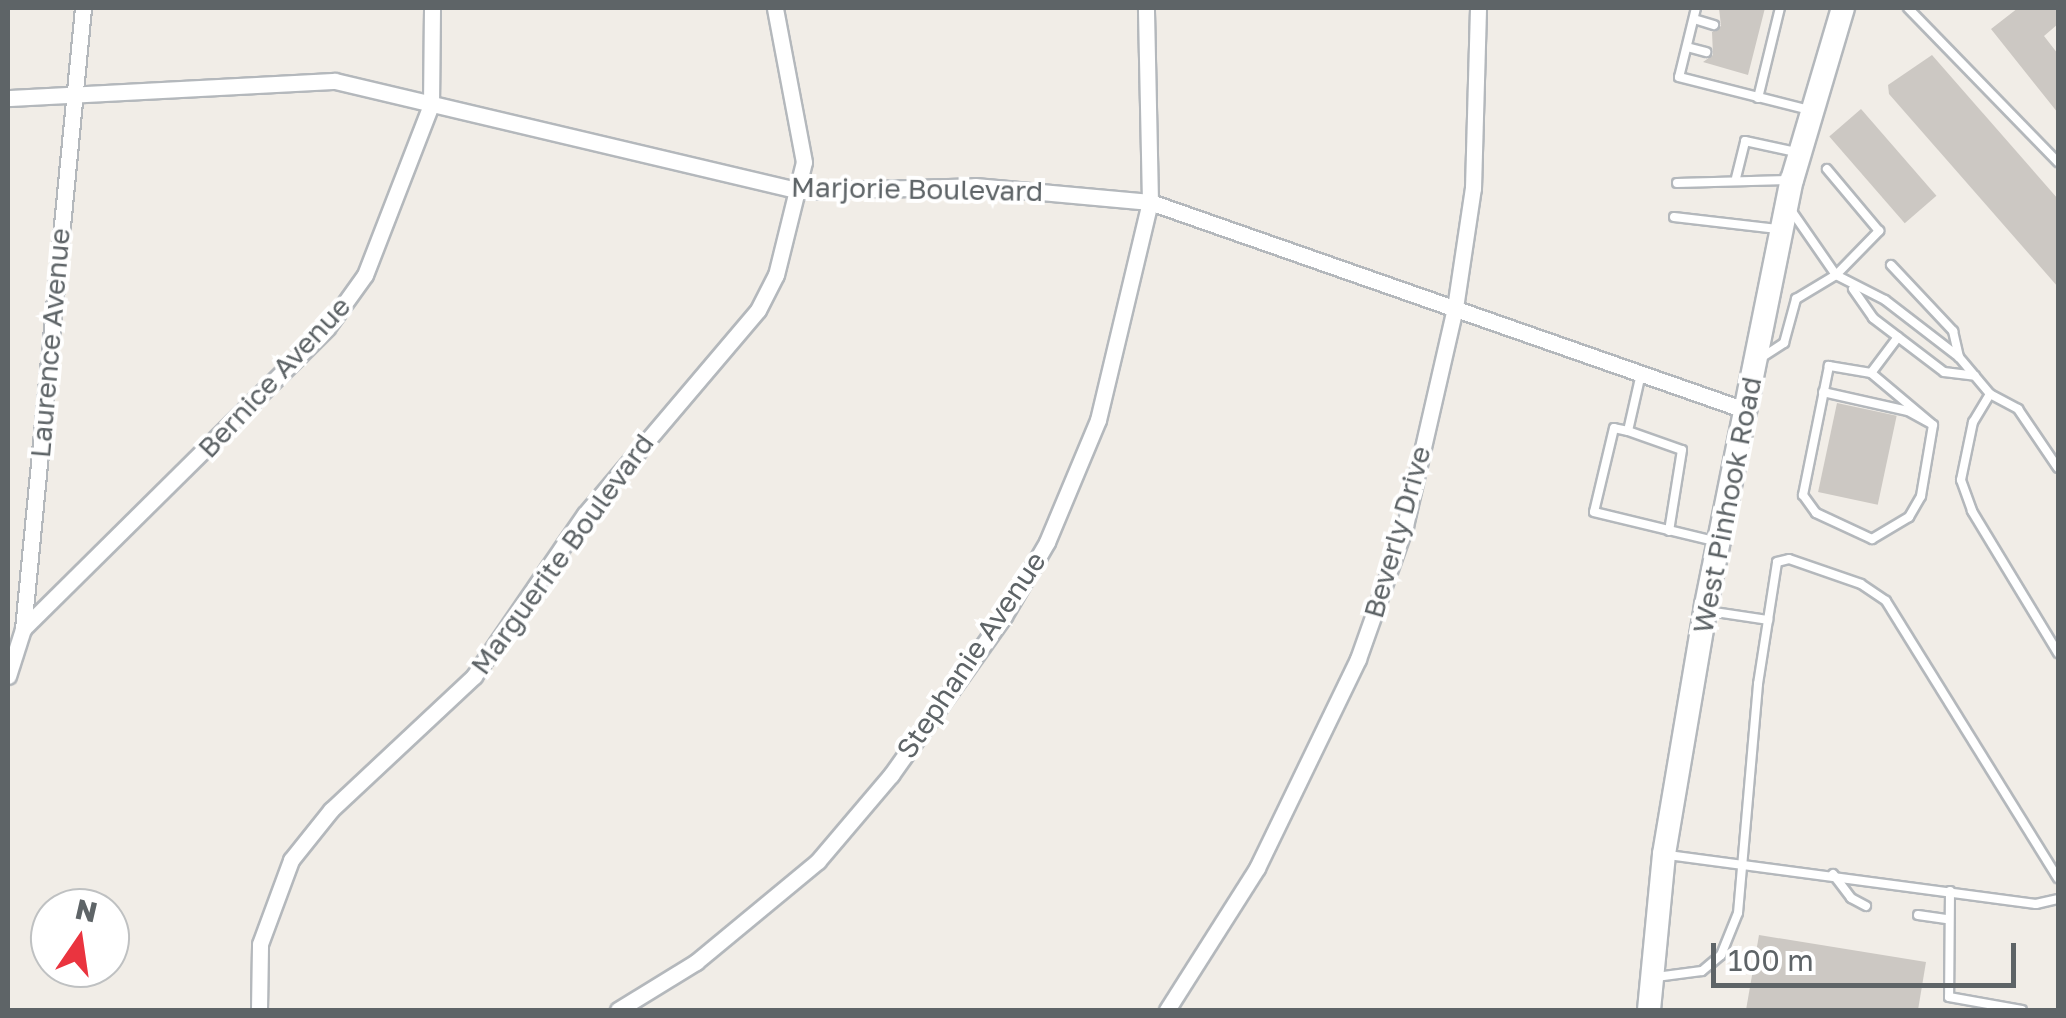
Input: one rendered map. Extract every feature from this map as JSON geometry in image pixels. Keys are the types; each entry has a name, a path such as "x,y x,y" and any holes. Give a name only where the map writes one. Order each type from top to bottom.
{"main road":[{"name":"West Pinhook Road","path":"1650,1010 1664,854 1705,610 1792,180 1837,10"}],"street":[{"name":"Laurence Avenue","path":"8,676 23,629 83,8"},
{"name":"Bernice Avenue","path":"23,629 327,328 380,243 432,105 432,8"},
{"name":"Marguerite Boulevard","path":"259,1010 260,944 291,860 331,810 474,676 596,500 758,310 787,246 801,191 802,135 775,8"},
{"name":"Stephanie Avenue","path":"618,1010 696,962 818,862 892,775 1004,616 1047,542 1098,420 1150,202 1146,8"},
{"name":"Beverly Drive","path":"1166,1010 1257,868 1358,659 1406,526 1455,308 1473,188 1478,8"},
{"name":"Marjorie Boulevard","path":"8,98 335,81 801,191 974,186 1150,202 1455,308 1640,378 1744,410"}],"lane":[{"path":"1696,8 1679,77 1809,110"},
{"path":"1908,8 2058,161"},
{"path":"1758,98 1779,10 1764,9"},
{"path":"1694,19 1714,25"},
{"path":"1758,38 1772,42"},
{"path":"1687,47 1706,52"},
{"path":"1751,64 1765,68"},
{"path":"1736,178 1745,141 1799,153"},
{"path":"1756,362 1784,343 1796,298 1836,276 1878,232 1827,168"},
{"path":"1678,183 1736,178 1792,180"},
{"path":"1787,205 1836,276 1852,288 1885,300 1959,357 1990,394 2018,409 2058,468"},
{"path":"1674,216 1782,229"},
{"path":"1891,265 1953,331 1959,357"},
{"path":"1852,288 1873,318 1944,372 1974,376"},
{"path":"1871,373 1898,337"},
{"path":"1830,366 1871,373 1934,425 1921,496 1910,517 1872,539 1816,513 1803,496 1830,366"},
{"path":"1628,431 1640,378"},
{"path":"1823,392 1908,410 1934,425"},
{"path":"1990,394 1973,422 1962,480 1972,511 2058,653"},
{"path":"1669,531 1682,450 1614,428 1594,512 1669,531 1718,542"},
{"path":"1653,978 1702,972 1721,955 1738,913 1768,620 1777,562 1789,559 1861,584 1886,601 2058,878"},
{"path":"1705,610 1768,620"},
{"path":"1664,854 2036,904 2058,899"},
{"path":"1833,874 1850,898 1866,906"},
{"path":"1950,891 1948,998 2022,1010"},
{"path":"1918,915 1948,919"}],"building":[{"path":"1719,8 1765,8 1748,75 1703,62 1713,55 1712,32 1721,26"},
{"path":"2018,8 2058,8 2058,24 2044,36 2058,54 2058,113 1991,29"},
{"path":"1932,55 2058,199 2058,287 1889,94 1888,85"},
{"path":"1861,109 1936,196 1905,223 1829,137"},
{"path":"1837,403 1897,416 1878,505 1818,492"},
{"path":"1759,935 1926,962 1918,1010 1746,1010"}]}
